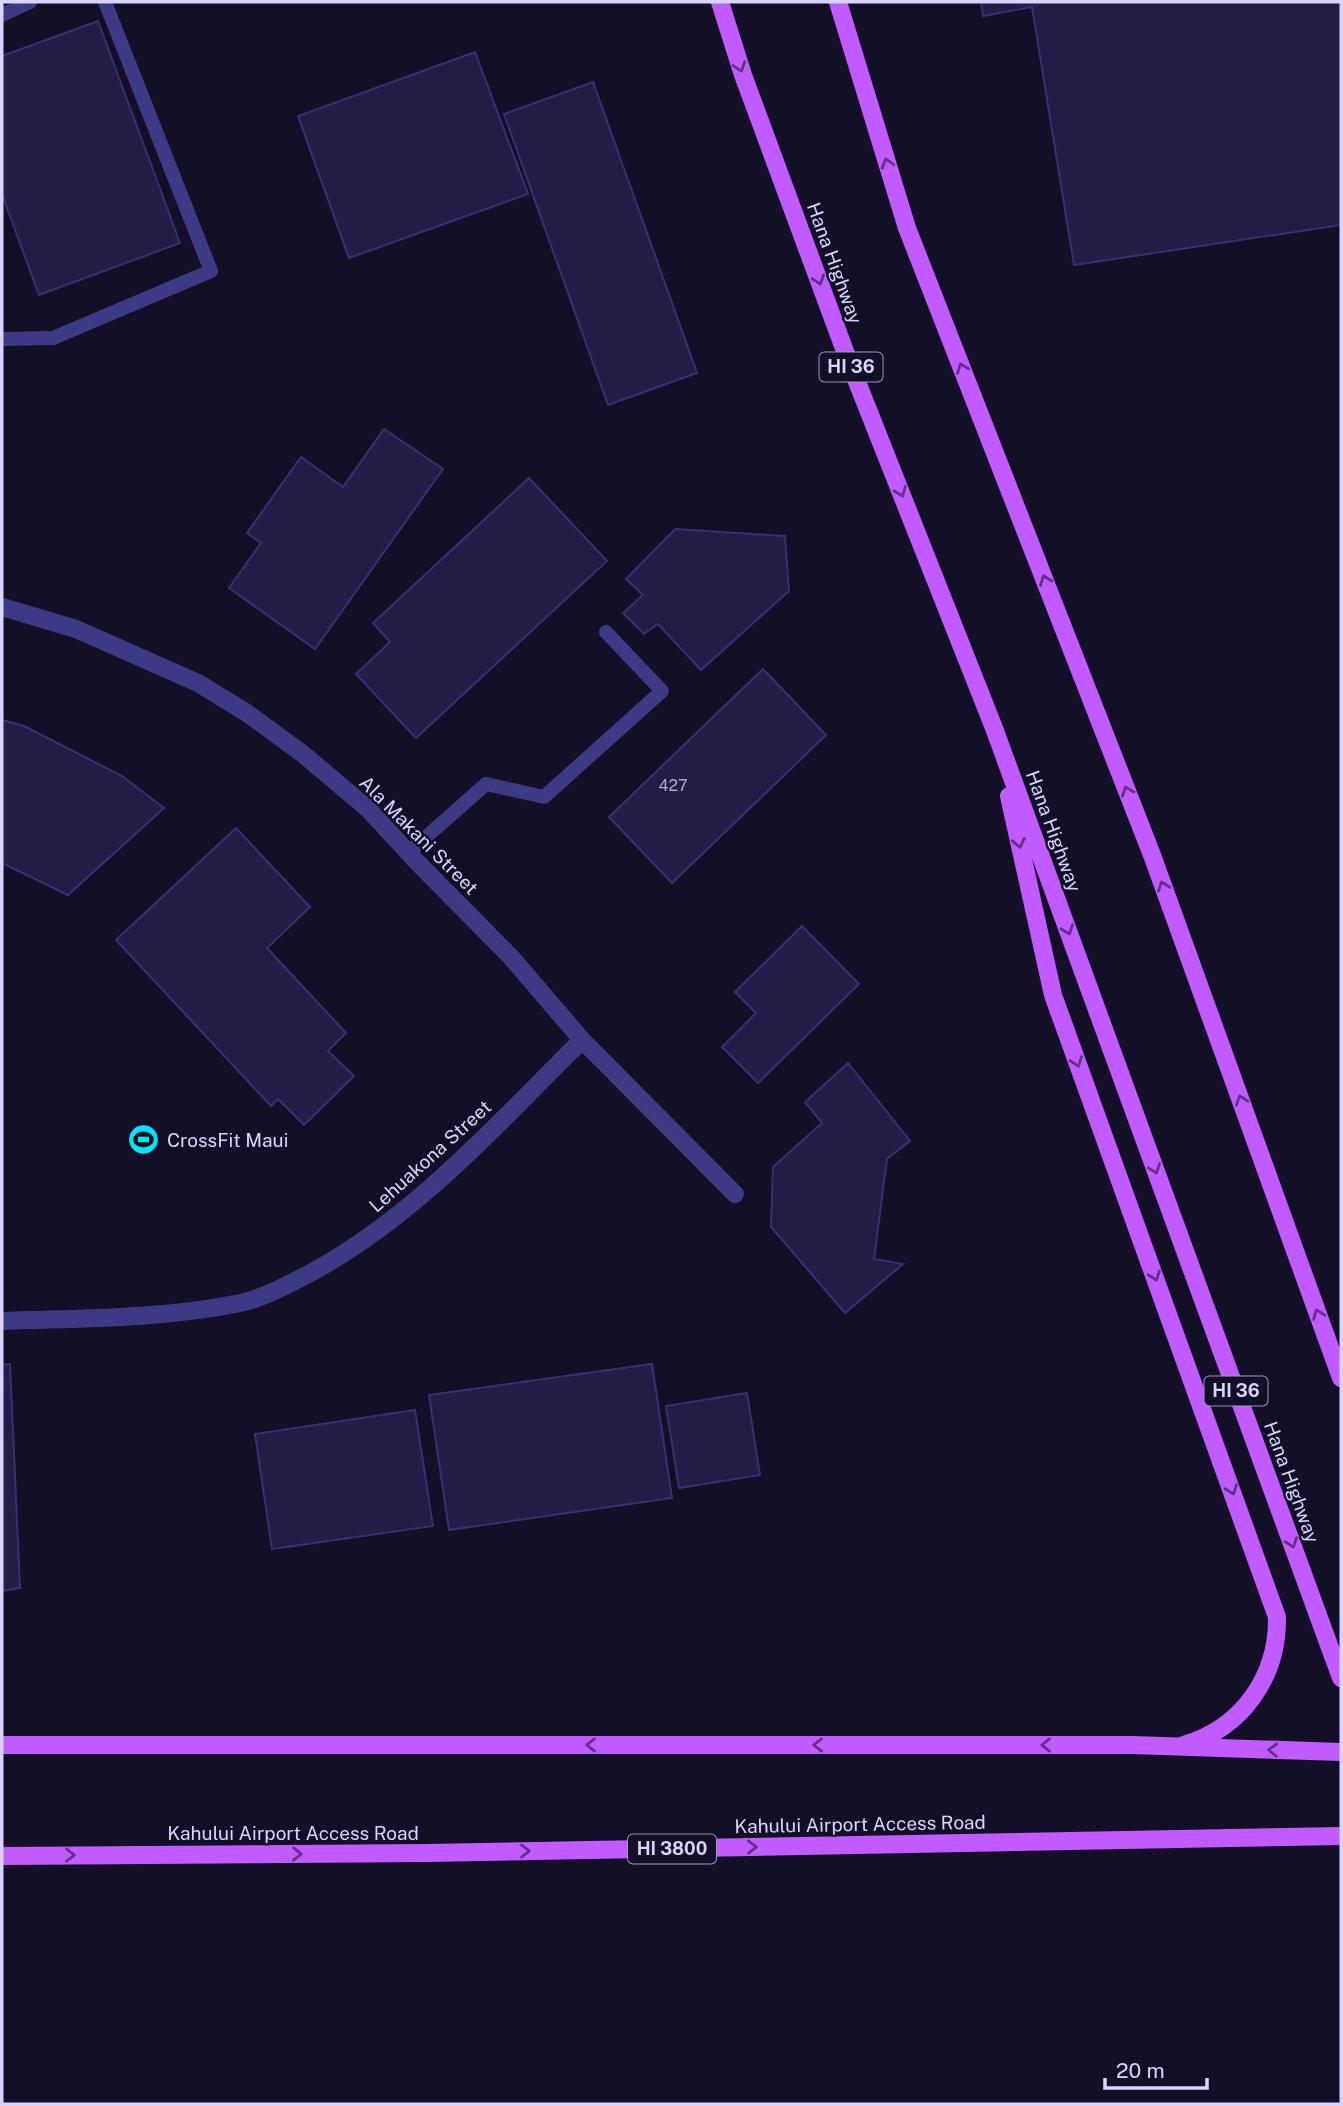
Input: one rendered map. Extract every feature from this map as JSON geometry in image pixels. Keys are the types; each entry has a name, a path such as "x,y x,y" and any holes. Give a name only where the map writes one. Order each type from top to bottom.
{"main road":[{"name":"Hana Highway","path":"720,2 743,75 846,354 994,728 1341,1678"},
{"path":"838,2 907,228 1152,855 1341,1378"},
{"path":"2,1745 1186,1745 1232,1720 1267,1676 1275,1654 1278,1617 1052,995 994,728"},
{"path":"1132,1745 1341,1752"},
{"name":"Kahului Airport Access Road","path":"2,1856 440,1853 1341,1836"}],"street":[{"name":"Ala Makani Street","path":"2,607 76,629 198,683 247,713 303,754 368,810 511,957 582,1040 735,1194"},
{"name":"Lehuakona Street","path":"2,1321 201,1309 243,1303 290,1283 330,1263 383,1228 439,1182 582,1040"}],"lane":[{"path":"2,15 30,2"},
{"path":"2,339 53,338 211,271 105,2"},
{"path":"408,853 486,784 544,797 662,691 606,632"}],"building":[{"path":"981,2 1341,2 1341,225 1074,265 1032,7 983,16"},
{"path":"98,21 180,243 39,295 2,194 2,56"},
{"path":"475,52 528,194 349,258 298,116"},
{"path":"593,82 697,373 608,405 504,114"},
{"path":"384,429 443,469 315,649 229,588 261,543 247,533 301,457 343,487"},
{"path":"529,478 607,561 416,738 356,674 390,642 373,623"},
{"path":"675,529 785,536 789,591 701,670 658,624 644,634 623,613 643,595 626,579"},
{"path":"763,669 826,735 672,883 609,817"},
{"path":"2,720 24,726 122,776 164,808 68,895 2,863"},
{"path":"236,828 310,907 267,948 346,1033 328,1051 354,1076 304,1125 278,1099 271,1106 116,940"},
{"path":"802,926 859,984 758,1083 722,1047 756,1013 735,992"},
{"path":"848,1063 910,1141 887,1159 874,1259 903,1264 845,1313 771,1227 773,1167 822,1123 805,1102"},
{"path":"10,1364 20,1588 2,1591 2,1365"},
{"path":"652,1364 672,1498 449,1530 429,1395"},
{"path":"747,1393 760,1475 679,1488 666,1406"},
{"path":"415,1410 433,1526 272,1549 255,1434"}],"place":[{"name":"CrossFit Maui","path":"144,1140"}]}
